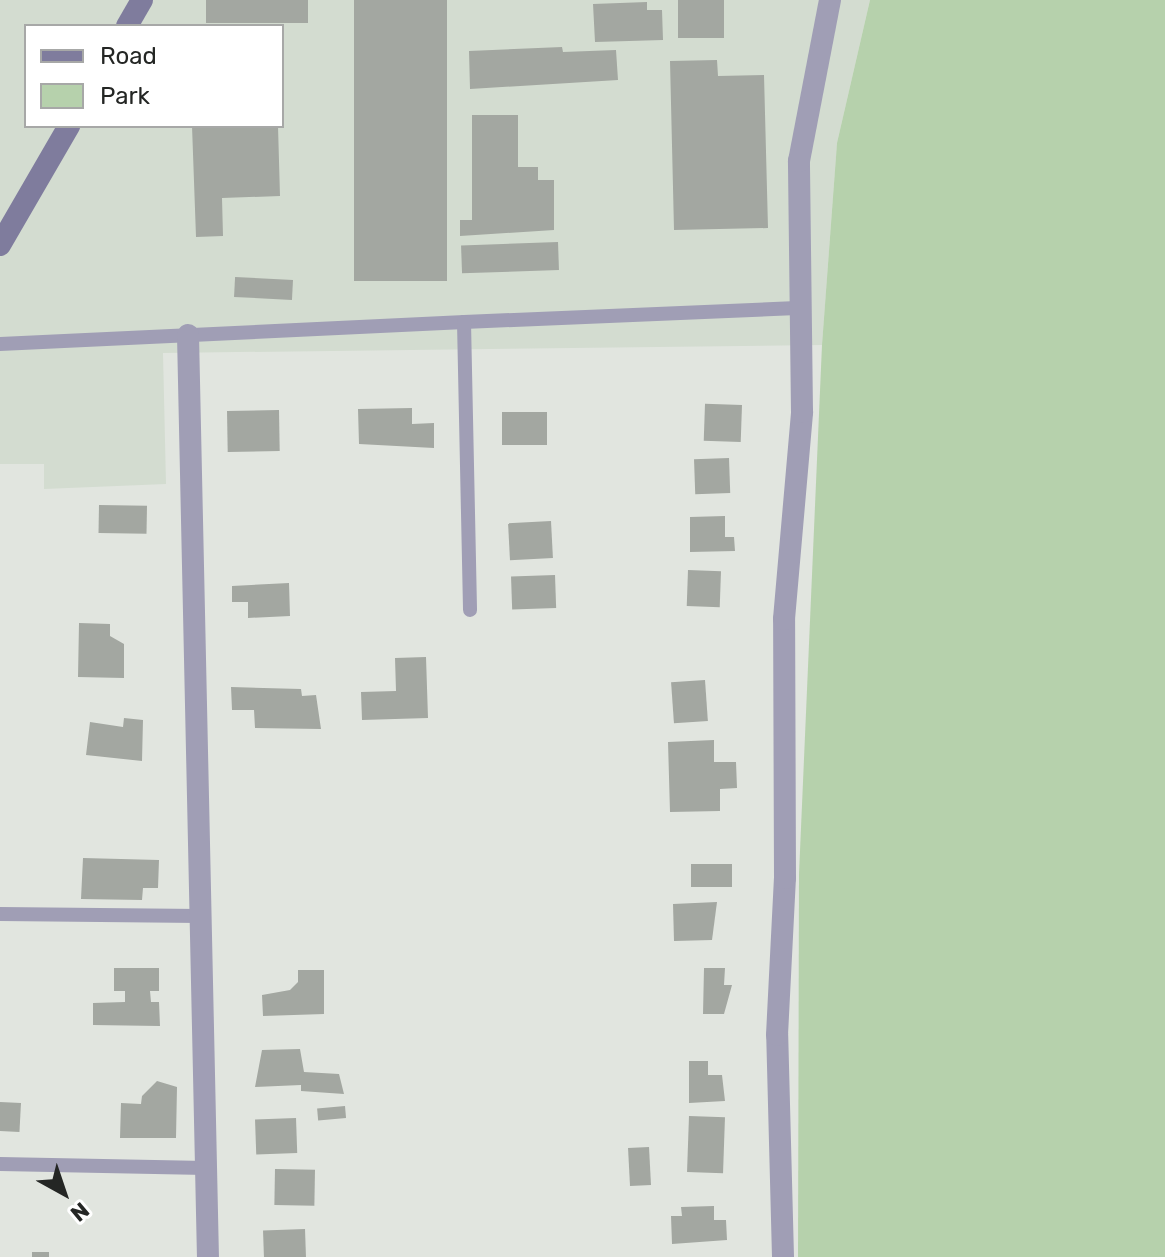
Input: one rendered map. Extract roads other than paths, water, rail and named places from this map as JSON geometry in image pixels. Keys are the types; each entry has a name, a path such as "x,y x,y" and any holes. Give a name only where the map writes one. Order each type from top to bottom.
{"main road":[{"path":"128,24 142,0"},
{"path":"0,245 68,128"}],"street":[{"path":"783,1257 777,1102 785,878 784,619 800,445 803,308 799,161 830,0"},
{"path":"188,335 208,1257"}],"lane":[{"path":"0,344 803,308"},
{"path":"464,322 470,610"},
{"path":"0,914 200,916"},
{"path":"0,1164 206,1168"}]}
